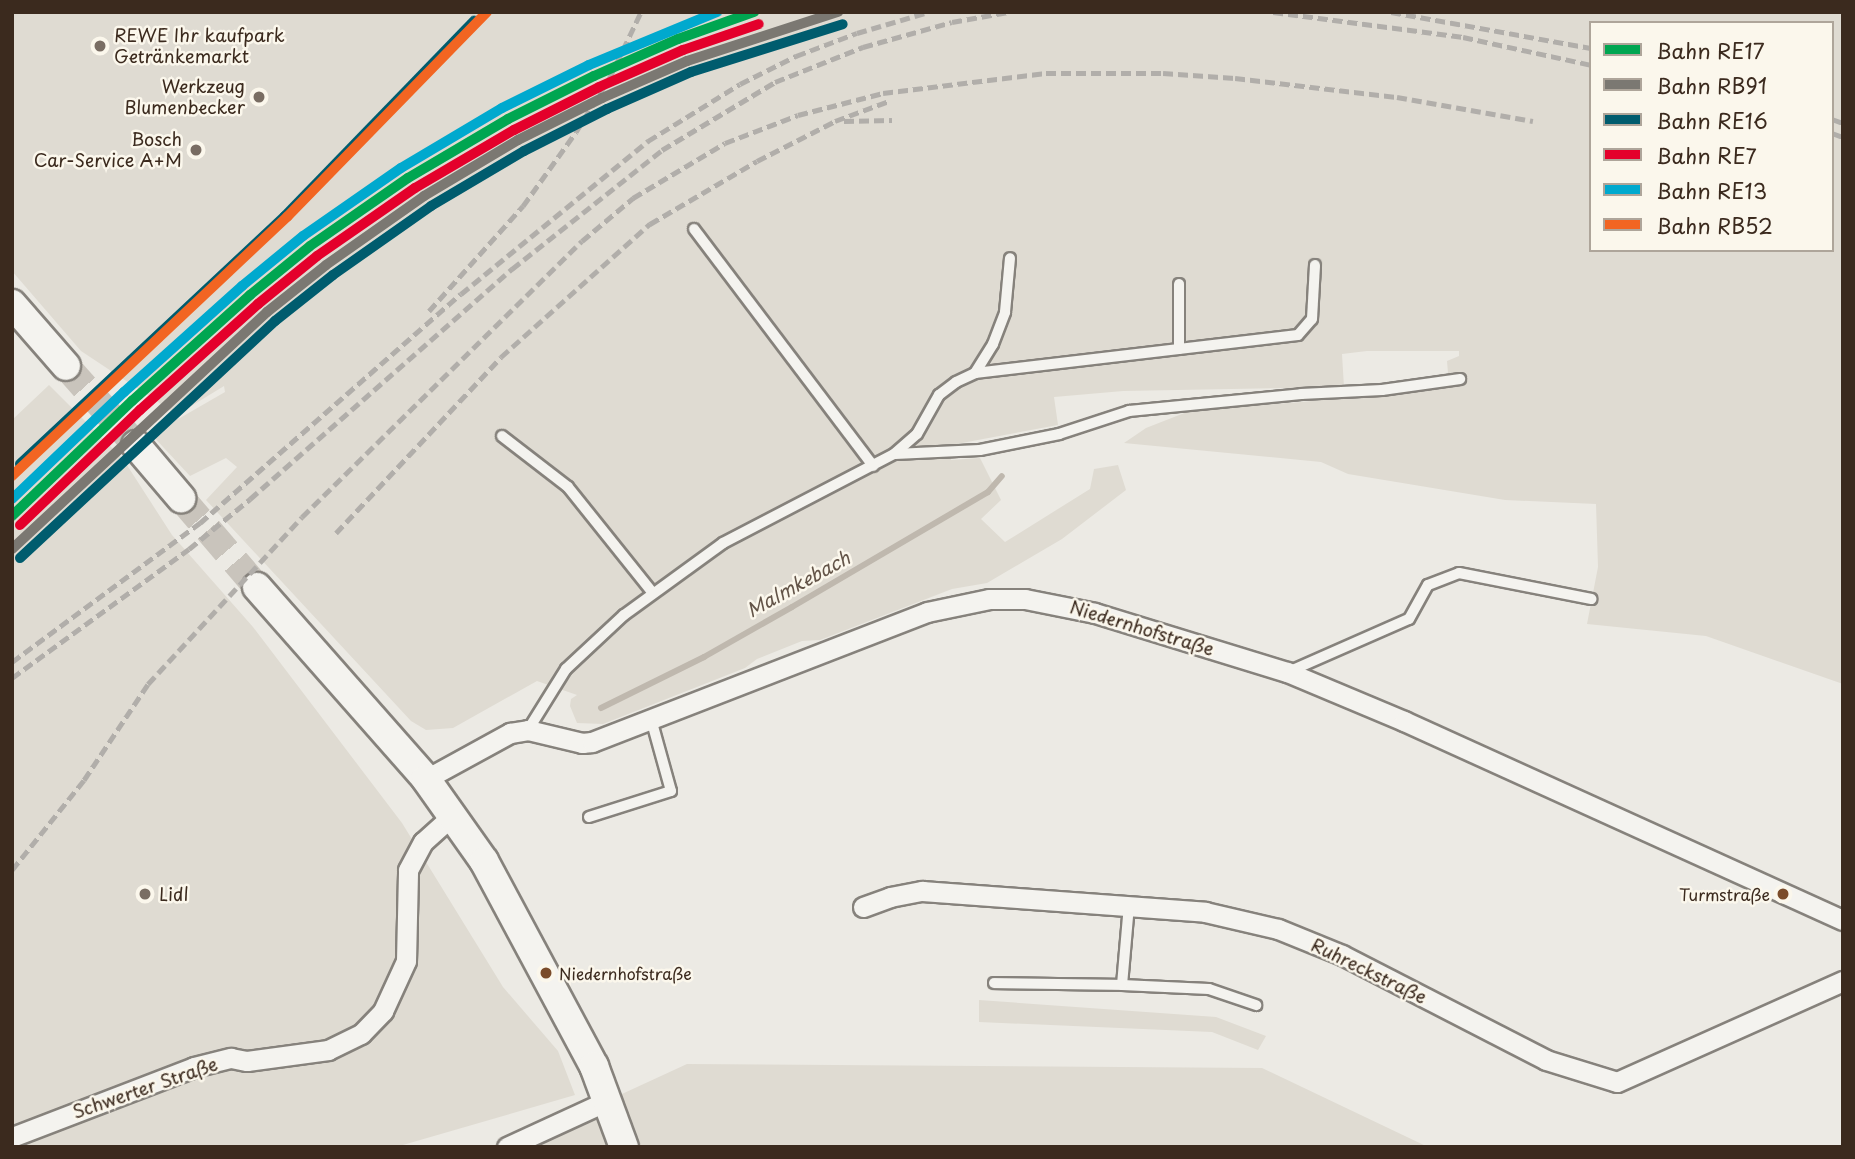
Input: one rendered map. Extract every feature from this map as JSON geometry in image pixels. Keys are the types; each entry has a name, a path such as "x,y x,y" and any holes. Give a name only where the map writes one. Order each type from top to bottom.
{"main road":[{"path":"12,304 66,366"},
{"path":"136,445 181,498"},
{"path":"257,587 426,779 453,815 512,910 594,1066 624,1147"}],"street":[{"name":"Niedernhofstraße","path":"426,779 496,739 528,730 582,743 927,612 989,599 1059,604 1287,672 1404,721 1843,920"},
{"name":"Schwerter Straße","path":"12,1137 194,1067 231,1058 247,1061 328,1051 361,1034 383,1011 404,967 408,947 405,899 408,870 423,842 453,815"},
{"name":"Ruhreckstraße","path":"863,907 890,897 922,891 1129,904 1205,912 1278,929 1342,955 1546,1060 1617,1082 1843,981"},
{"path":"507,1147 608,1100"}],"lane":[{"path":"694,229 873,466"},
{"path":"975,373 993,344 1005,312 1010,258"},
{"path":"528,730 566,668 624,615 723,543 894,454 917,434 939,395 956,382 975,373 1298,335 1312,319 1315,265"},
{"path":"1179,284 1180,349"},
{"path":"894,454 980,450 1059,434 1129,411 1301,394 1382,390 1460,379"},
{"path":"502,436 568,487 653,593"},
{"path":"1287,672 1409,619 1428,584 1459,573 1591,599"},
{"path":"589,817 671,791 650,719"},
{"path":"1122,985 1129,904"},
{"path":"993,983 1209,989 1256,1005"}],"shaded area":[{"path":"12,12 1843,12 1843,684 1706,636 1587,624 1598,567 1596,504 1505,500 1348,474 1321,462 1124,443 1146,428 1192,410 1302,402 1460,384 1459,374 1448,373 1447,361 1459,356 1459,351 1367,351 1342,354 1344,387 1123,391 1054,397 1058,425 951,445 951,460 980,458 1001,500 981,519 1005,542 1090,489 1094,469 1118,465 1126,490 1062,539 987,583 952,589 820,640 802,641 757,659 745,668 603,724 577,723 570,706 571,699 577,695 537,681 453,728 426,730 411,721 206,500 237,467 226,458 190,476 151,434 162,423 180,418 225,392 224,386 180,413 170,415 170,410 81,351 12,271"},
{"path":"49,385 123,459 172,535 253,627 402,823 503,987 558,1051 575,1095 396,1147 12,1147 12,420"},
{"path":"979,1000 1216,1017 1266,1036 1258,1050 1212,1032 979,1022"},
{"path":"687,1064 1262,1068 1428,1147 507,1147"}],"waterway":[{"name":"Malmkebach","path":"601,708 704,657 792,607 988,492 1002,476"}],"tunnel":[{"path":"66,366 136,445"},
{"path":"181,498 257,587"}],"railway":[{"path":"429,311 523,206 576,132 610,77 641,12"},
{"path":"12,662 200,523 461,294 648,141 740,84 796,56 857,33 929,12"},
{"path":"12,678 189,549 250,499 512,269 662,150 775,82 863,47 952,22 1008,12"},
{"path":"1273,12 1463,37 1589,65"},
{"path":"1391,12 1589,48"},
{"path":"12,870 84,780 148,684 302,517 582,241 633,198 725,143 798,115 883,93 1046,73 1163,73 1235,78 1397,97 1533,121"},
{"path":"336,533 501,357 650,224 757,161 835,121 889,101"},
{"path":"844,121 892,120"},
{"path":"1834,120 1843,123"},
{"path":"1834,134 1843,137"}],"rail line":[{"name":"RB52","path":"12,476 287,217 487,12"},
{"name":"RE13","path":"12,499 124,392 242,286 303,236 401,168 502,108 589,65 717,12"},
{"name":"RE17","path":"12,516 132,401 250,295 310,246 408,178 508,119 594,76 678,39 754,12"},
{"name":"RB91","path":"12,549 267,312 326,265 424,196 518,140 602,98 687,61 838,12"},
{"name":"RE16","path":"20,464 285,216 474,21"},
{"name":"RE7","path":"20,525 140,410 258,304 317,256 415,188 514,130 599,87 683,50 759,24"},
{"name":"RE16","path":"20,558 275,321 333,275 431,206 524,151 607,109 691,72 843,24"}],"place":[{"name":"REWE Ihr kaufpark Getränkemarkt","path":"100,46"},
{"name":"Werkzeug Blumenbecker","path":"259,97"},
{"name":"Bosch Car-Service A+M","path":"196,150"},
{"name":"Lidl","path":"145,894"},
{"name":"Turmstraße","path":"1783,894"},
{"name":"Niedernhofstraße","path":"546,973"}]}
